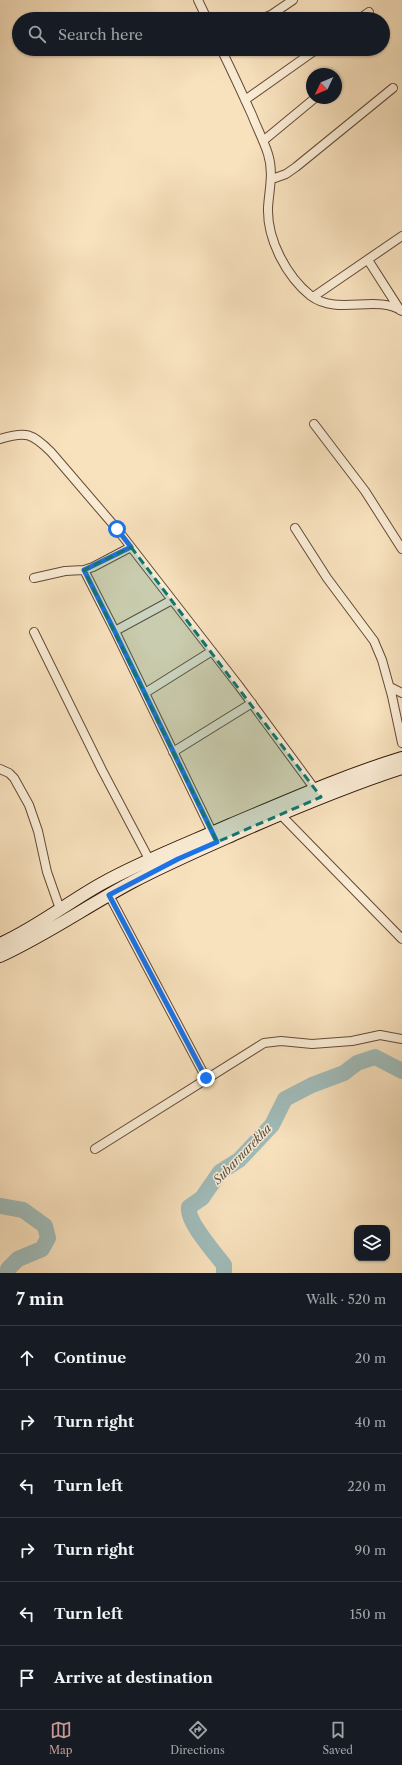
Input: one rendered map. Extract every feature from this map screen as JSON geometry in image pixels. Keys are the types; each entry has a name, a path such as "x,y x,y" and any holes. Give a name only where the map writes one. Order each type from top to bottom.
{"main road":[{"path":"2,943 24,932 102,884 150,860 280,814 357,772 402,758"},
{"path":"0,956 30,942 109,895 215,838 318,793 402,768"}],"street":[{"path":"198,0 204,12"},
{"path":"275,12 293,0"},
{"path":"224,56 268,154 272,178 268,210 273,237 281,259 289,272 313,298 321,302 336,305 389,306 401,310"},
{"path":"245,100 306,56"},
{"path":"272,178 286,174 296,167 393,88"},
{"path":"263,141 308,104"},
{"path":"313,298 402,236"},
{"path":"368,260 401,310"},
{"path":"314,424 365,491 402,549"},
{"path":"0,439 21,433 30,434 40,441 131,547 252,703 318,793"},
{"path":"296,528 326,578 374,641 382,660 390,687 402,743"},
{"path":"393,537 402,535"},
{"path":"34,578 65,571 84,570 131,547"},
{"path":"84,570 215,838"},
{"path":"115,632 172,600"},
{"path":"34,632 102,770 150,860"},
{"path":"145,693 212,651"},
{"path":"390,687 402,693"},
{"path":"173,752 252,703"},
{"path":"0,769 9,773 14,778 29,805 38,831 46,872 60,909"},
{"path":"280,814 402,939"},
{"path":"109,895 206,1078"},
{"path":"2,943 30,942"},
{"path":"95,1149 256,1047 272,1041 312,1044 352,1041 380,1035 402,1039"}],"highlighted area":[{"path":"131,547 321,797 217,842 84,570"}],"waterway":[{"name":"Subarnarekha","path":"224,1273 224,1265 196,1228 189,1213 189,1207 202,1198 220,1172 239,1160 272,1125 285,1099 312,1085 344,1073 357,1063 375,1057 402,1071"},
{"name":"Subarnarekha","path":"0,1206 23,1210 45,1226 48,1238 42,1249 18,1259 8,1269 8,1273"}],"route":[{"path":"117,529 131,547 93,567 84,570 217,842 178,859 109,895 206,1078"}]}
